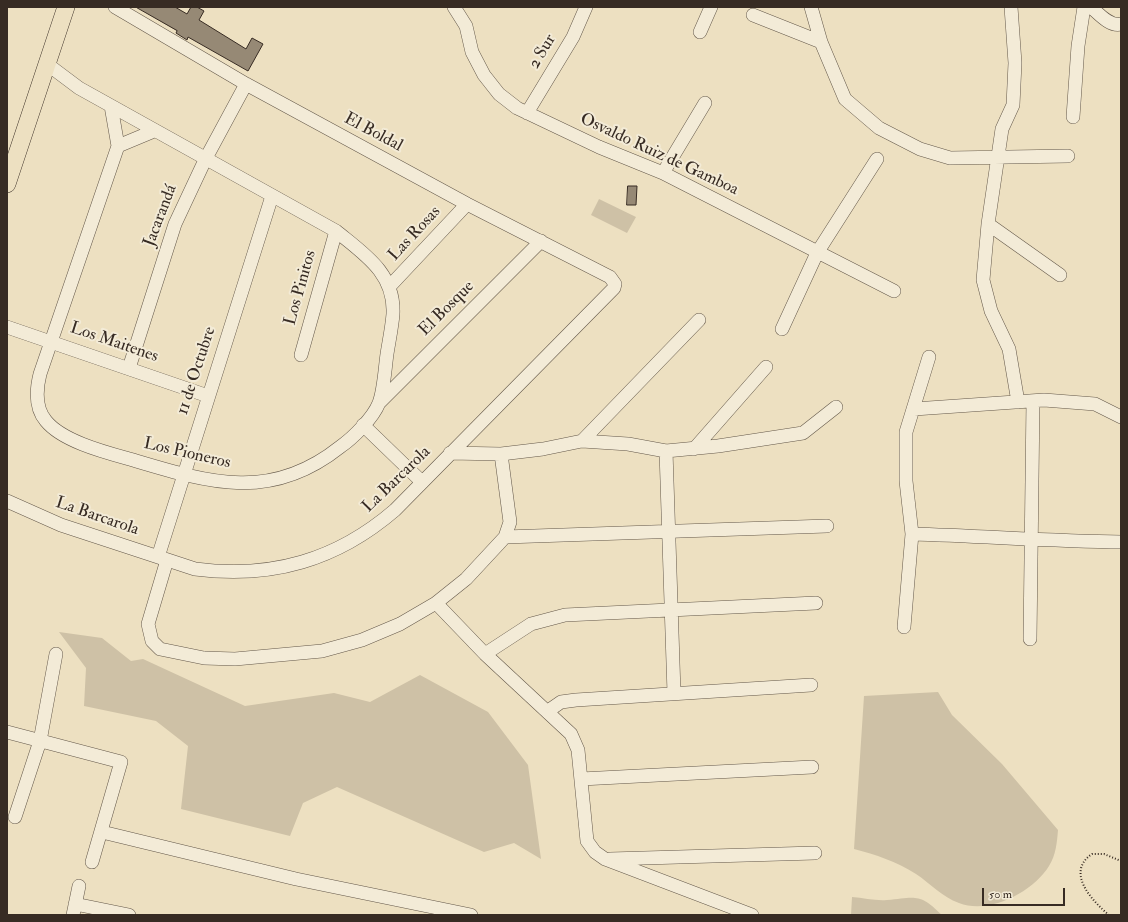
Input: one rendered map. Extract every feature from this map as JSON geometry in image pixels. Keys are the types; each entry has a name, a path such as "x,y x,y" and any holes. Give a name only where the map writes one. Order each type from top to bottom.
{"main road":[{"path":"7,184 66,7"}],"street":[{"name":"El Boldal","path":"115,7 246,84 467,204 610,277 615,284"},
{"name":"Osvaldo Ruiz de Gamboa","path":"454,7 466,26 472,52 484,75 504,97 527,113 599,147 663,173 816,253 894,291"},
{"name":"2 Sur","path":"527,113 573,37 586,7"},
{"path":"700,32 711,7"},
{"path":"811,7 821,42 845,99 879,128 920,149 950,158 1068,156"},
{"path":"1012,7 1015,63 1013,105 1002,129 988,224 983,280 991,311 1009,349 1018,402"},
{"path":"1073,118 1078,46 1084,7"},
{"path":"1092,7 1103,19 1117,25 1121,24"},
{"path":"753,15 821,42"},
{"name":"Los Pioneros","path":"47,64 79,88 111,106 205,160 336,231 376,265 390,287 393,316 379,403 364,425 346,443 323,460 282,478 238,484 224,483 184,475 85,444 51,427 42,415 37,395 38,381 118,146 111,106"},
{"name":"Jacarandá","path":"129,368 175,224 205,160 246,84"},
{"path":"663,173 705,103"},
{"path":"118,146 154,131"},
{"path":"782,329 816,253 877,159"},
{"name":"11 de Octubre","path":"272,196 184,475 162,559 149,618 148,630 152,641 160,649 188,656 235,659 322,650 349,644 381,633 406,621 436,603 466,579 505,537"},
{"name":"Las Rosas","path":"390,287 467,204"},
{"path":"988,224 1060,275"},
{"name":"Los Pinitos","path":"300,355 336,231"},
{"name":"El Bosque","path":"379,403 541,241"},
{"name":"La Barcarola","path":"7,501 61,525 162,559 196,568 235,572 274,569 313,559 348,544 370,530 395,510 614,288 615,284"},
{"path":"582,441 698,320"},
{"name":"Los Maitenes","path":"7,327 208,396"},
{"path":"904,627 912,534 906,481 906,432 929,357"},
{"path":"694,448 766,367"},
{"path":"1030,639 1033,401"},
{"path":"914,409 1033,401 1095,404 1121,417"},
{"path":"450,453 500,454 542,449 582,441 628,444 666,451 694,448 803,433 836,407"},
{"path":"364,425 422,482"},
{"path":"666,451 674,693"},
{"path":"500,454 510,522 505,537 827,526"},
{"path":"912,534 1018,537 1044,541 1121,542"},
{"path":"436,603 485,654 548,711 575,739 578,750 587,841 595,852 605,859 752,915"},
{"path":"485,654 531,624 565,614 816,603"},
{"path":"15,817 40,740 56,654"},
{"path":"548,711 556,704 566,701 811,685"},
{"path":"7,732 121,762 102,832 92,862"},
{"path":"581,779 812,767"},
{"path":"102,832 296,878 471,915"},
{"path":"605,859 814,853"},
{"path":"79,886 74,909 129,915"}],"path":[{"path":"1109,915 1088,895 1081,882 1081,871 1084,862 1092,854 1104,854 1121,861"}],"shaded area":[{"path":"599,199 636,217 627,233 591,215"},
{"path":"59,632 102,638 131,661 143,659 245,706 334,693 370,702 420,675 488,712 528,765 541,859 514,843 484,852 337,787 303,803 290,836 181,809 188,746 156,721 84,706 86,668"},
{"path":"938,692 952,715 1002,764 1058,830 1055,853 1042,876 1009,899 983,906 971,906 959,903 947,897 901,865 854,849 864,696"},
{"path":"852,897 874,900 917,898 928,903 942,915 851,915"}],"building":[{"path":"136,7 175,7 187,14 191,7 197,7 204,11 199,20 246,49 252,38 263,44 248,71 188,37 187,40 176,33 177,31"},
{"path":"628,186 637,186 636,205 627,205"}]}
